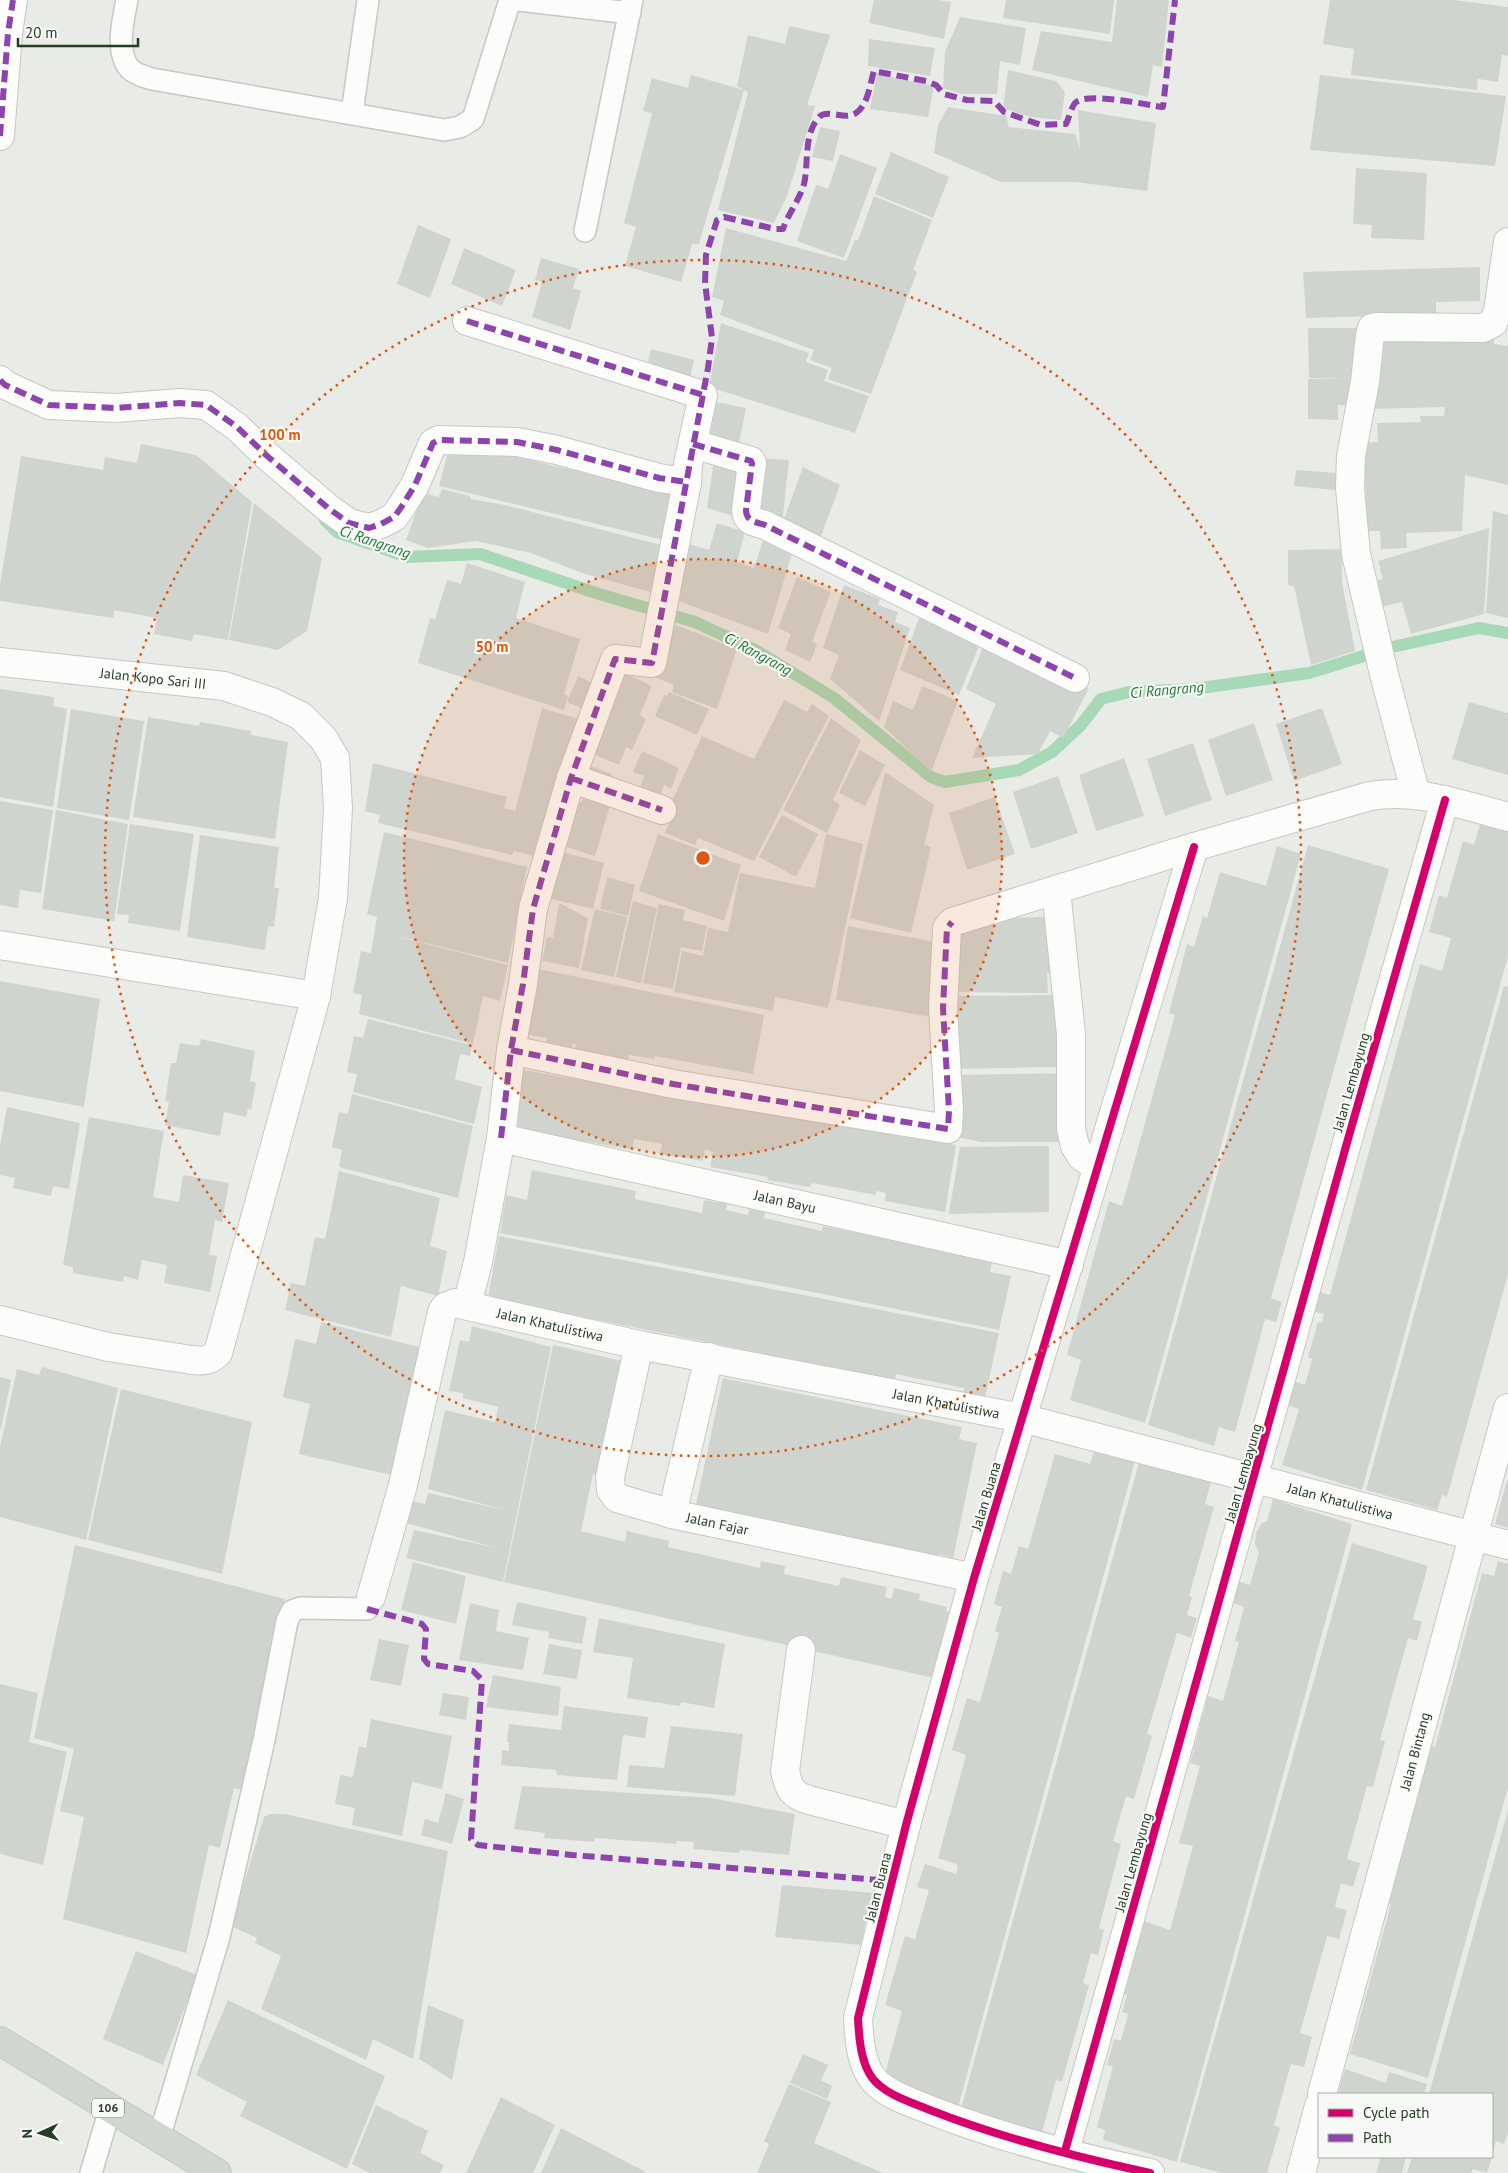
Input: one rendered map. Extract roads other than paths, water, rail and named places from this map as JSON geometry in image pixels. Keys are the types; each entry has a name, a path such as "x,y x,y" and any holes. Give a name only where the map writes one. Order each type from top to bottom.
{"main road":[{"name":"106","path":"0,2041 217,2173"}],"street":[{"path":"0,136 4,33 13,0"},
{"path":"1416,795 1384,674 1356,554 1350,488 1351,456 1365,382 1368,345 1372,328 1483,328 1493,323 1498,311 1508,242"},
{"path":"371,1597 403,1484 442,1312 451,1304 467,1305 478,1262 502,1138 511,1050 533,909 571,778 615,660 652,663 703,395 467,322"},
{"path":"0,380 5,385 50,405 116,408 180,403 206,405 237,427 266,455 328,508 350,523 369,528 394,517 415,485 433,443 439,440 517,442 595,460 660,478 687,482"},
{"path":"693,444 752,463 746,510 746,516 750,520 764,525 1075,678"},
{"name":"Jalan Kopo Sari III","path":"0,662 224,686 272,702 301,716 323,738 335,758 338,808 333,898 316,996 218,1353 213,1358 204,1361 192,1360 108,1347 0,1320"},
{"path":"571,778 662,810"},
{"path":"511,1050 673,1084 948,1129 949,1111 943,1008 949,924 952,922 1194,847 1370,796 1391,793 1416,795 1445,800 1508,817"},
{"name":"Jalan Lembayung","path":"1065,2151 1350,1132 1445,800"},
{"name":"Jalan Buana","path":"1145,2172 975,2128 896,2096 877,2084 866,2067 859,2045 858,2018 906,1825 974,1578 1194,847"},
{"path":"1056,890 1071,1034 1072,1130 1075,1146 1082,1157 1098,1168"},
{"path":"0,945 316,996"},
{"name":"Jalan Bayu","path":"502,1138 1069,1264"},
{"name":"Jalan Khatulistiwa","path":"467,1305 639,1344 1022,1418 1508,1545"},
{"name":"Jalan Fajar","path":"639,1344 610,1477 611,1490 617,1498 672,1514 974,1578"},
{"path":"672,1514 710,1357"},
{"name":"Jalan Bintang","path":"1322,2093 1508,1408"},
{"path":"801,1650 785,1771 787,1782 792,1792 797,1796 810,1800 906,1825"},
{"path":"1301,2173 1318,2110"}],"lane":[{"path":"127,0 122,23 122,54 130,70 152,79 444,130 460,127 473,119 510,0"},
{"path":"352,113 368,0"},
{"path":"519,0 631,7 585,231"},
{"path":"159,2138 219,1937 264,1740 287,1621 292,1611 300,1608 367,1609 371,1597"},
{"path":"92,2173 110,2109"}],"waterway":[{"name":"Ci Rangrang","path":"325,520 337,532 407,557 480,554 599,594 695,622 757,651 834,698 931,777 945,782 1019,770 1052,752 1081,725 1101,699 1129,692 1193,689 1309,673 1392,647 1479,628 1508,633"}]}
